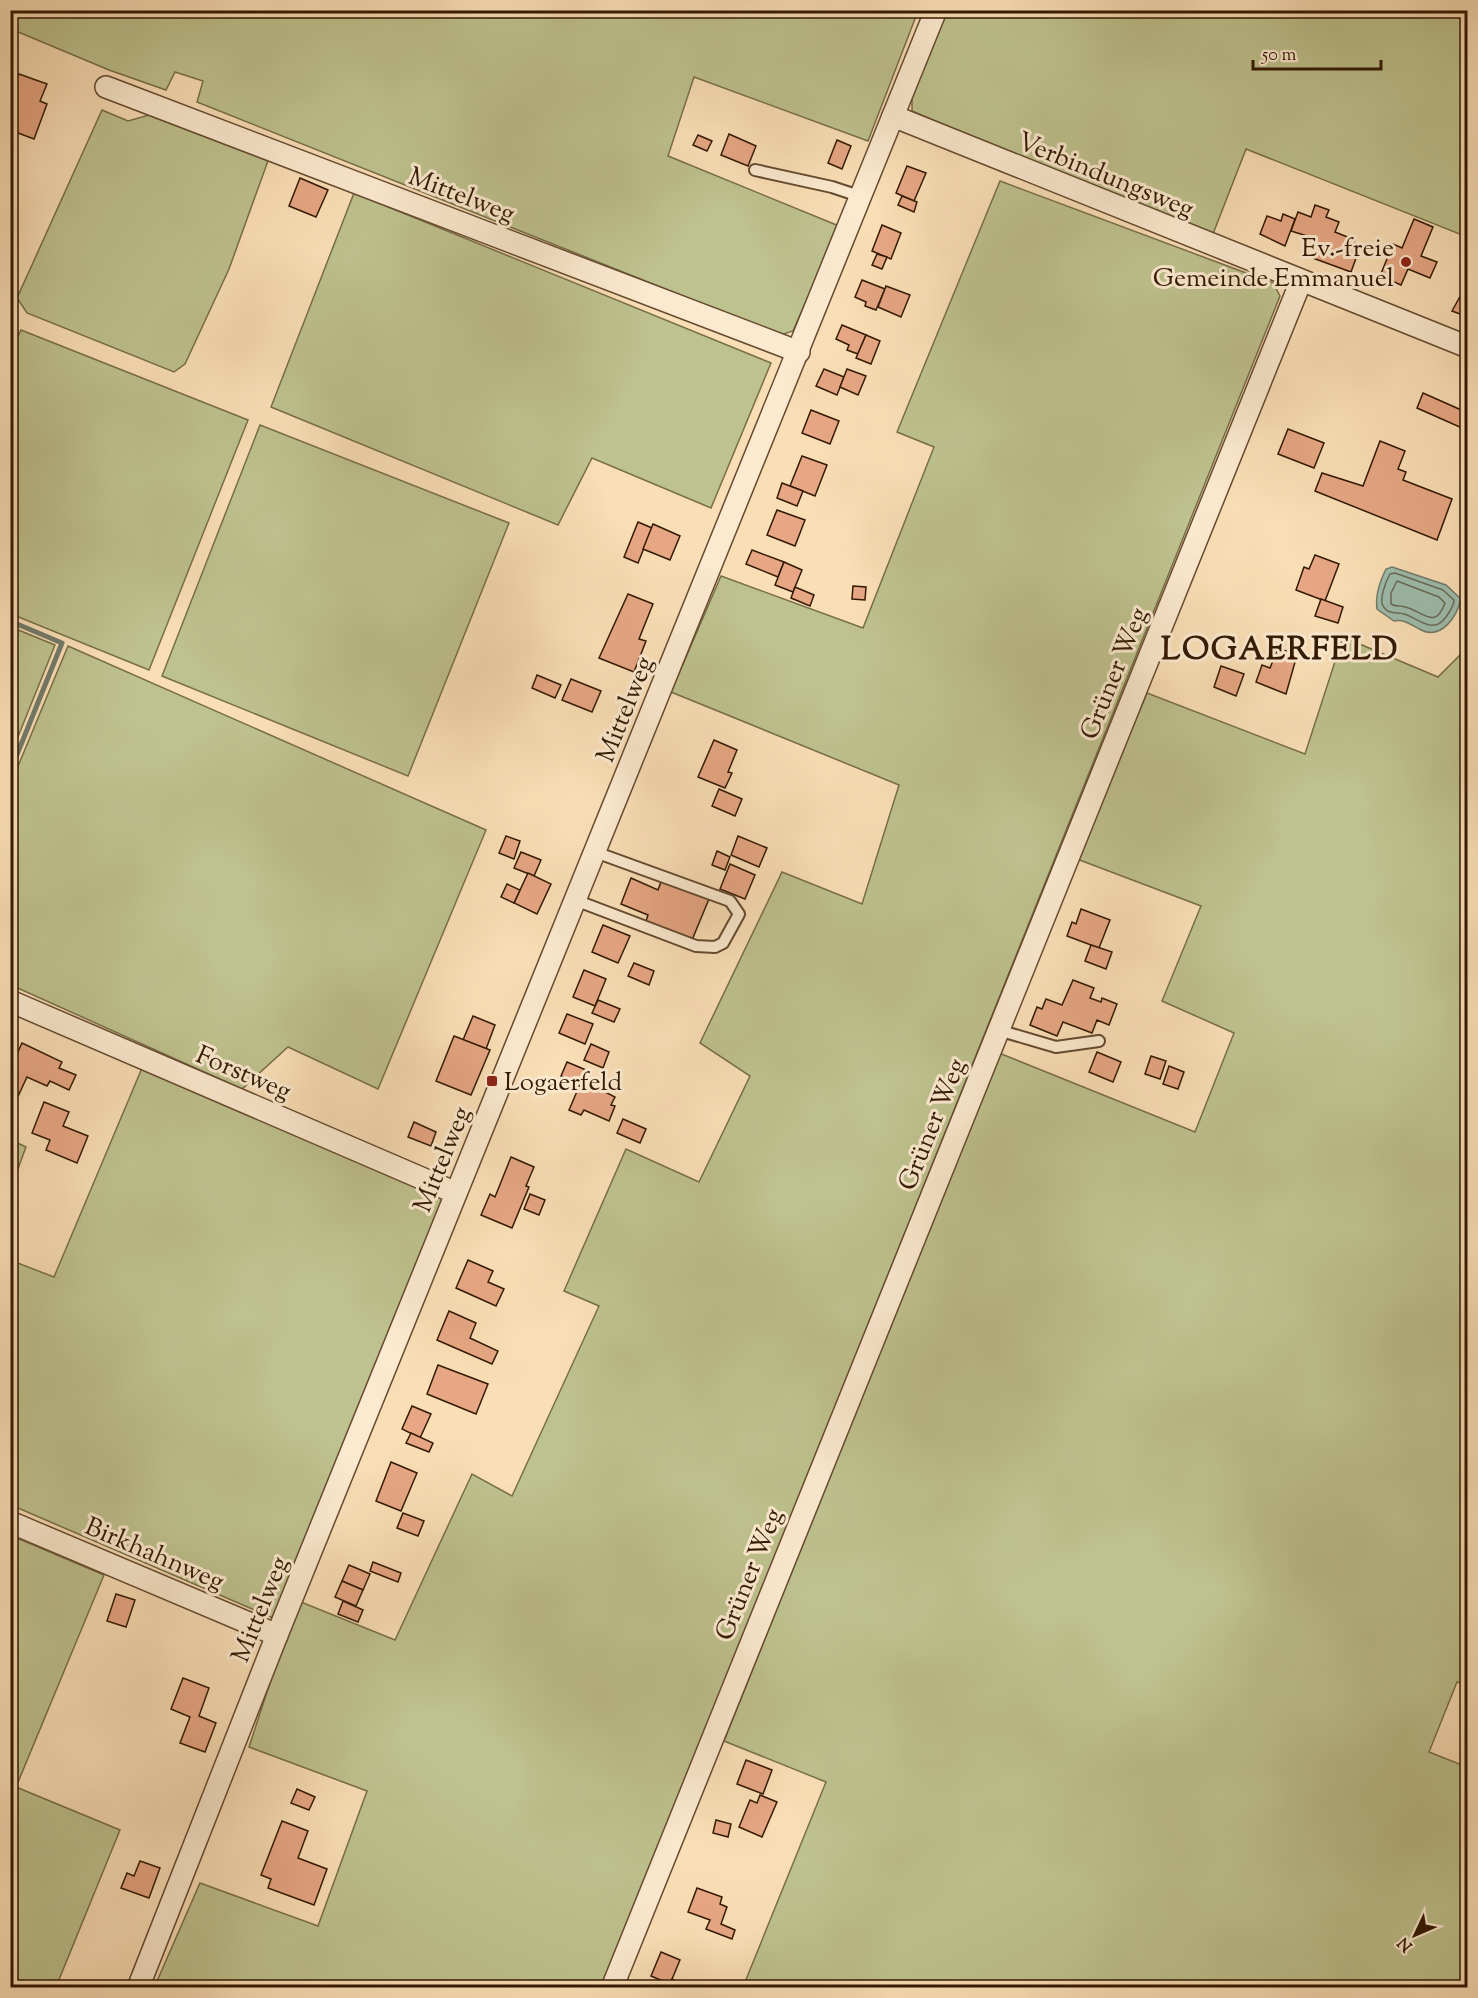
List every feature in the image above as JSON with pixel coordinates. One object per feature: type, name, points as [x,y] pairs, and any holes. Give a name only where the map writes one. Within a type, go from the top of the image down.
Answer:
[{"type":"street","name":"Mittelweg","points":[[138,1988],[456,1193],[936,10]]},
{"type":"street","name":"Mittelweg","points":[[106,87],[798,352]]},
{"type":"street","name":"Verbindungsweg","points":[[893,116],[1467,347]]},
{"type":"street","name":"Grüner Weg","points":[[612,1988],[1301,281]]},
{"type":"street","name":"Forstweg","points":[[10,1001],[456,1193]]},
{"type":"street","name":"Birkhahnweg","points":[[10,1522],[278,1635]]},
{"type":"lane","points":[[755,170],[832,187],[862,197]]},
{"type":"lane","points":[[575,900],[679,940],[705,947],[723,943],[736,924],[739,914],[730,901],[595,852]]},
{"type":"lane","points":[[998,1030],[1056,1047],[1099,1041]]},
{"type":"green space","points":[[10,11],[918,11],[868,141],[694,77],[668,156],[839,226],[793,331],[781,335],[197,102],[203,81],[175,72],[166,90],[109,70],[11,29]]},
{"type":"green space","points":[[946,11],[1467,11],[1467,237],[1246,149],[1211,239],[912,111],[912,95]]},
{"type":"green space","points":[[102,110],[128,121],[160,112],[269,158],[229,269],[185,364],[174,372],[27,313],[17,298]]},
{"type":"green space","points":[[1000,181],[1273,283],[1280,296],[603,1987],[154,1988],[200,1883],[318,1926],[367,1791],[249,1747],[280,1652],[301,1602],[395,1640],[472,1474],[512,1496],[599,1306],[564,1291],[626,1149],[699,1182],[750,1076],[700,1043],[782,872],[862,904],[899,785],[671,692],[721,576],[863,628],[934,447],[897,432]]},
{"type":"green space","points":[[354,193],[771,363],[711,508],[592,458],[558,525],[271,407]]},
{"type":"green space","points":[[21,330],[248,420],[149,670],[11,614],[10,354]]},
{"type":"green space","points":[[260,425],[509,523],[408,776],[162,676]]},
{"type":"green space","points":[[11,627],[55,645],[11,754]]},
{"type":"green space","points":[[1343,637],[1438,677],[1467,648],[1468,1685],[1457,1682],[1429,1752],[1467,1767],[1467,1987],[743,1987],[826,1782],[724,1741],[999,1053],[1195,1132],[1234,1033],[1162,1001],[1201,906],[1077,859],[1147,693],[1305,754]]},
{"type":"green space","points":[[68,646],[486,830],[378,1089],[288,1047],[242,1089],[11,985],[11,783]]},
{"type":"green space","points":[[142,1068],[445,1200],[273,1618],[11,1505],[10,1260],[54,1277]]},
{"type":"green space","points":[[11,1140],[26,1147],[11,1188]]},
{"type":"green space","points":[[10,1535],[104,1575],[16,1787],[120,1830],[56,1987],[11,1987]]},
{"type":"water","points":[[1392,567],[1446,585],[1461,599],[1447,625],[1436,632],[1429,632],[1405,622],[1394,621],[1377,609],[1380,583],[1386,569]]},
{"type":"building","points":[[19,74],[47,84],[40,101],[47,104],[34,139],[10,130],[10,93]]},
{"type":"building","points":[[729,134],[756,146],[748,166],[721,155]]},
{"type":"building","points":[[698,135],[712,141],[707,151],[693,145]]},
{"type":"building","points":[[837,140],[851,146],[842,169],[828,163]]},
{"type":"building","points":[[907,166],[926,173],[914,201],[896,193]]},
{"type":"building","points":[[300,178],[328,190],[316,217],[289,206]]},
{"type":"building","points":[[902,196],[917,202],[914,212],[898,205]]},
{"type":"building","points":[[1315,205],[1329,210],[1326,217],[1339,222],[1335,232],[1355,240],[1352,247],[1359,250],[1351,272],[1310,257],[1317,239],[1291,231],[1298,212],[1311,217]]},
{"type":"building","points":[[1283,214],[1295,219],[1285,246],[1260,234],[1267,216],[1281,221]]},
{"type":"building","points":[[1414,219],[1433,227],[1421,256],[1437,262],[1430,278],[1408,269],[1401,285],[1380,276],[1393,244],[1402,248]]},
{"type":"building","points":[[882,225],[901,233],[891,259],[872,251]]},
{"type":"building","points":[[877,254],[887,257],[882,269],[872,265]]},
{"type":"building","points":[[862,280],[885,289],[876,310],[865,306],[866,302],[855,297]]},
{"type":"building","points":[[1468,282],[1468,317],[1452,311]]},
{"type":"building","points":[[886,286],[910,295],[901,317],[878,307]]},
{"type":"building","points":[[842,325],[866,335],[858,354],[847,350],[849,345],[836,339]]},
{"type":"building","points":[[866,335],[880,341],[871,364],[856,358]]},
{"type":"building","points":[[824,369],[844,377],[837,395],[816,386]]},
{"type":"building","points":[[847,369],[866,376],[858,395],[840,387]]},
{"type":"building","points":[[1423,393],[1468,413],[1462,428],[1417,408]]},
{"type":"building","points":[[811,410],[839,421],[830,444],[802,433]]},
{"type":"building","points":[[1288,429],[1324,443],[1314,468],[1278,454]]},
{"type":"building","points":[[1380,441],[1405,451],[1398,469],[1406,472],[1403,480],[1452,499],[1437,540],[1315,491],[1322,473],[1363,486]]},
{"type":"building","points":[[802,456],[827,465],[815,496],[790,486]]},
{"type":"building","points":[[782,483],[803,491],[797,506],[777,498]]},
{"type":"building","points":[[777,510],[805,520],[795,546],[767,535]]},
{"type":"building","points":[[638,522],[652,528],[638,563],[624,557]]},
{"type":"building","points":[[653,524],[680,536],[670,560],[643,549]]},
{"type":"building","points":[[752,550],[784,562],[778,577],[746,564]]},
{"type":"building","points":[[1315,555],[1339,564],[1325,601],[1296,590],[1304,567],[1309,569]]},
{"type":"building","points":[[784,562],[802,570],[793,592],[775,585]]},
{"type":"building","points":[[853,586],[866,587],[865,600],[852,599]]},
{"type":"building","points":[[795,587],[814,595],[810,606],[791,598]]},
{"type":"building","points":[[628,594],[653,604],[639,639],[646,641],[634,672],[599,658]]},
{"type":"building","points":[[1321,599],[1343,607],[1338,623],[1315,616]]},
{"type":"building","points":[[1278,648],[1297,655],[1286,694],[1256,682],[1262,665],[1270,668]]},
{"type":"building","points":[[1221,666],[1244,674],[1236,696],[1214,687]]},
{"type":"building","points":[[537,675],[561,685],[555,698],[532,688]]},
{"type":"building","points":[[571,679],[601,691],[592,712],[562,700]]},
{"type":"building","points":[[714,740],[737,750],[728,772],[732,773],[725,788],[698,777]]},
{"type":"building","points":[[719,789],[742,799],[735,816],[712,806]]},
{"type":"building","points":[[506,836],[520,841],[514,859],[499,853]]},
{"type":"building","points":[[738,836],[767,848],[759,867],[731,855]]},
{"type":"building","points":[[717,851],[730,857],[725,870],[712,865]]},
{"type":"building","points":[[521,852],[541,860],[534,876],[514,868]]},
{"type":"building","points":[[730,864],[755,875],[745,899],[720,889]]},
{"type":"building","points":[[528,873],[551,884],[537,914],[514,903]]},
{"type":"building","points":[[631,878],[658,890],[662,879],[709,899],[692,940],[646,921],[648,915],[621,904]]},
{"type":"building","points":[[507,884],[520,890],[514,903],[501,897]]},
{"type":"building","points":[[1081,909],[1110,920],[1099,948],[1067,936],[1072,922],[1076,924]]},
{"type":"building","points":[[603,925],[630,936],[618,963],[592,952]]},
{"type":"building","points":[[1091,945],[1112,952],[1106,969],[1085,961]]},
{"type":"building","points":[[634,963],[654,971],[649,985],[628,976]]},
{"type":"building","points":[[584,970],[606,979],[595,1006],[573,997]]},
{"type":"building","points":[[1073,980],[1094,988],[1090,998],[1101,1002],[1102,998],[1117,1004],[1109,1025],[1097,1020],[1092,1033],[1063,1022],[1057,1036],[1030,1025],[1037,1007],[1042,1009],[1046,999],[1062,1005]]},
{"type":"building","points":[[598,1000],[620,1009],[614,1022],[592,1013]]},
{"type":"building","points":[[567,1014],[593,1024],[585,1044],[559,1033]]},
{"type":"building","points":[[473,1016],[495,1025],[486,1049],[463,1040]]},
{"type":"building","points":[[454,1036],[490,1050],[471,1095],[436,1081]]},
{"type":"building","points":[[22,1043],[62,1062],[59,1068],[76,1075],[69,1090],[50,1081],[47,1086],[27,1077],[14,1105],[10,1103],[10,1069]]},
{"type":"building","points":[[591,1044],[609,1052],[603,1068],[584,1060]]},
{"type":"building","points":[[1097,1052],[1121,1062],[1113,1082],[1089,1072]]},
{"type":"building","points":[[1151,1056],[1166,1061],[1160,1079],[1145,1074]]},
{"type":"building","points":[[567,1062],[586,1070],[580,1084],[561,1076]]},
{"type":"building","points":[[1169,1066],[1184,1072],[1178,1089],[1163,1084]]},
{"type":"building","points":[[584,1075],[608,1085],[605,1092],[615,1097],[611,1105],[615,1106],[609,1121],[584,1110],[581,1115],[569,1110]]},
{"type":"building","points":[[44,1102],[69,1112],[63,1126],[88,1136],[77,1163],[46,1150],[50,1140],[32,1133]]},
{"type":"building","points":[[623,1119],[646,1129],[640,1143],[617,1133]]},
{"type":"building","points":[[414,1122],[436,1132],[431,1146],[408,1137]]},
{"type":"building","points":[[511,1157],[534,1167],[526,1186],[529,1187],[512,1228],[481,1215],[490,1194],[495,1197]]},
{"type":"building","points":[[530,1194],[545,1200],[539,1215],[524,1209]]},
{"type":"building","points":[[468,1260],[493,1271],[488,1282],[504,1289],[496,1306],[456,1288]]},
{"type":"building","points":[[449,1311],[476,1323],[470,1338],[498,1351],[492,1364],[437,1340]]},
{"type":"building","points":[[438,1365],[488,1384],[476,1414],[427,1394]]},
{"type":"building","points":[[412,1406],[431,1414],[420,1438],[402,1429]]},
{"type":"building","points":[[411,1433],[433,1443],[429,1452],[406,1443]]},
{"type":"building","points":[[391,1462],[417,1473],[401,1511],[376,1501]]},
{"type":"building","points":[[403,1513],[424,1521],[418,1536],[397,1528]]},
{"type":"building","points":[[373,1562],[401,1573],[398,1582],[370,1571]]},
{"type":"building","points":[[349,1565],[370,1574],[363,1590],[342,1581]]},
{"type":"building","points":[[342,1581],[363,1590],[356,1606],[335,1597]]},
{"type":"building","points":[[116,1594],[135,1600],[126,1627],[107,1621]]},
{"type":"building","points":[[343,1601],[363,1610],[358,1622],[338,1614]]},
{"type":"building","points":[[183,1678],[209,1688],[199,1716],[216,1723],[205,1752],[180,1743],[190,1717],[171,1709]]},
{"type":"building","points":[[746,1760],[772,1770],[763,1794],[737,1784]]},
{"type":"building","points":[[297,1789],[315,1797],[309,1810],[291,1803]]},
{"type":"building","points":[[760,1795],[777,1802],[762,1837],[739,1827],[750,1800],[757,1803]]},
{"type":"building","points":[[716,1820],[731,1824],[728,1837],[713,1833]]},
{"type":"building","points":[[282,1821],[308,1831],[298,1858],[327,1869],[314,1905],[268,1888],[271,1879],[261,1875]]},
{"type":"building","points":[[140,1861],[160,1868],[149,1898],[121,1888],[127,1873],[134,1876]]},
{"type":"building","points":[[697,1888],[722,1897],[720,1904],[727,1907],[721,1924],[735,1930],[732,1939],[706,1929],[710,1920],[688,1912]]},
{"type":"building","points":[[661,1952],[680,1960],[670,1984],[651,1976]]},
{"type":"building","points":[[672,1979],[688,1986],[687,1988],[665,1988]]},
{"type":"waterway","points":[[10,621],[62,643],[10,772]]},
{"type":"place","name":"Ev.-freie Gemeinde Emmanuel","points":[[1406,262]]},
{"type":"place","name":"Logaerfeld","points":[[492,1081]]},
{"type":"district","name":"LOGAERFELD","points":[[1280,648]]}]
